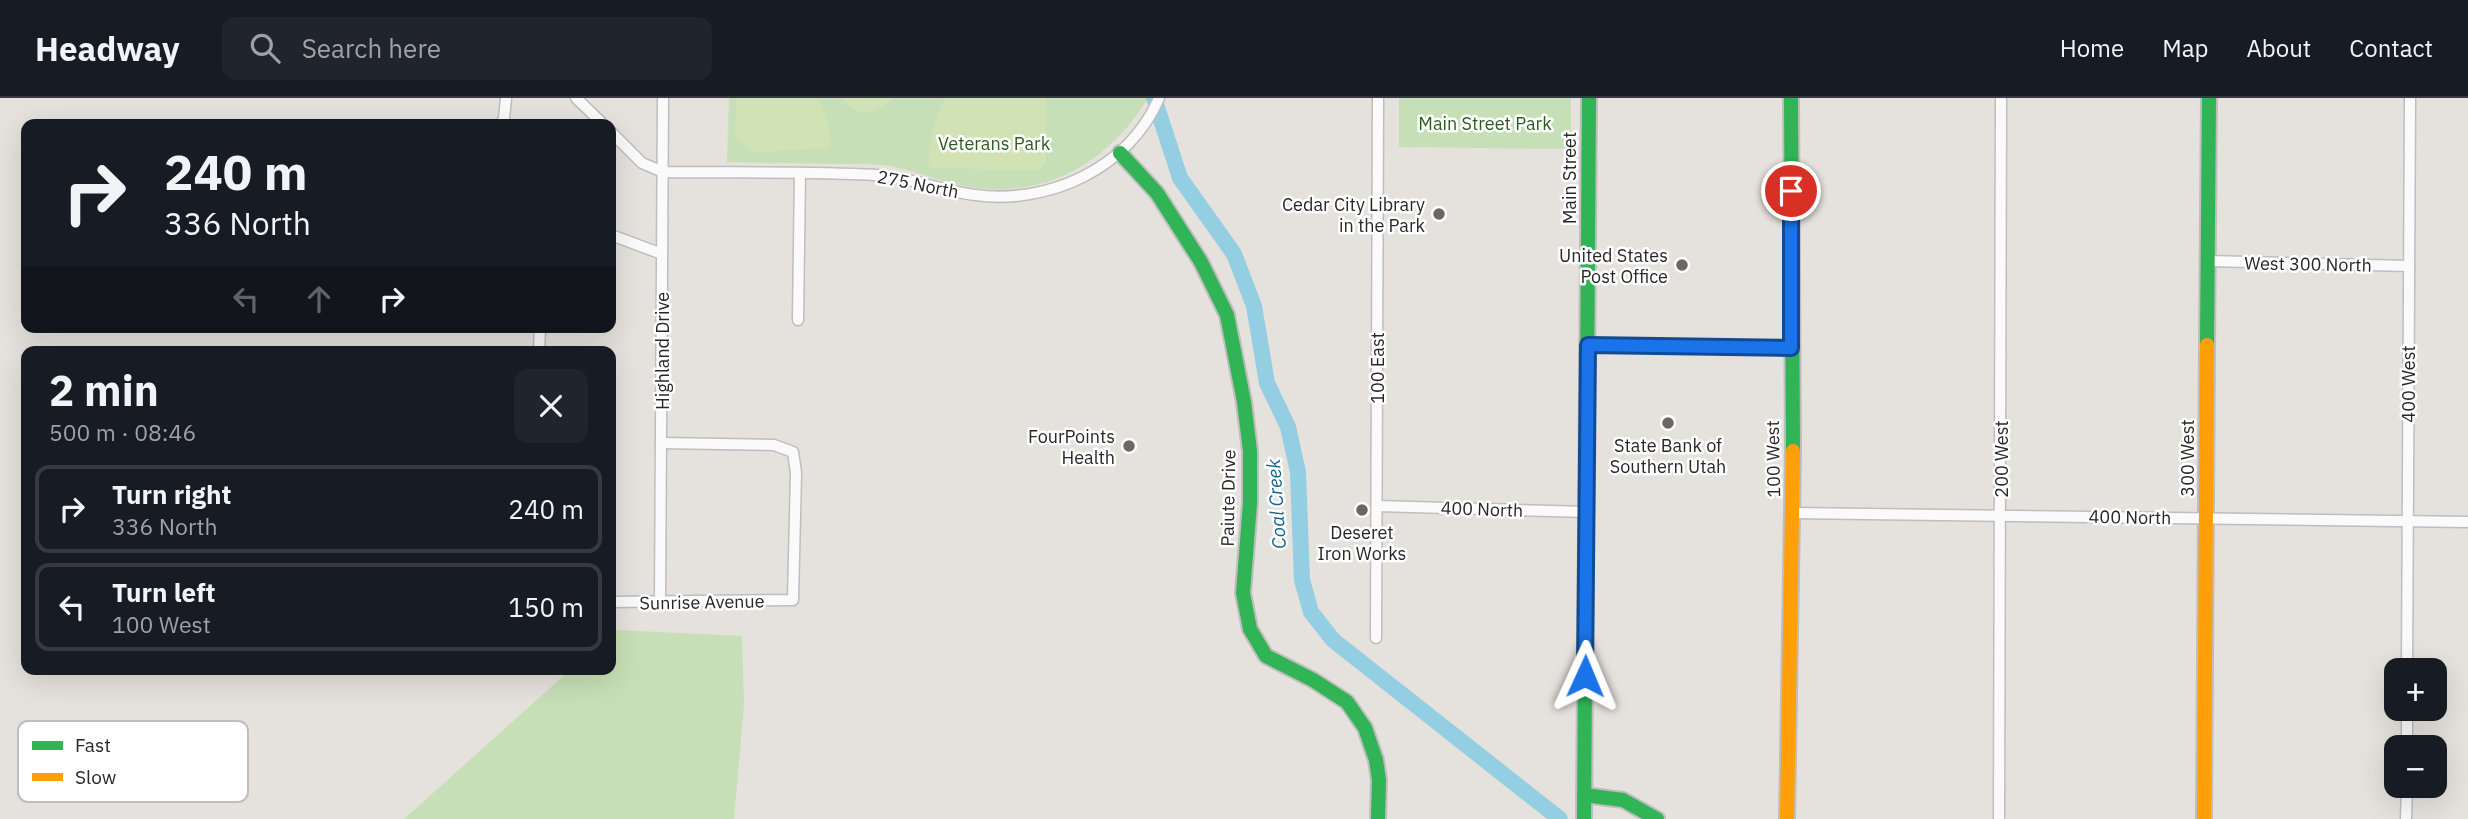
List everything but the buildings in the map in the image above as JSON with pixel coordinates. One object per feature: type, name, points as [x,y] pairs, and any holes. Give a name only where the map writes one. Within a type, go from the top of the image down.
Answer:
[{"type":"street","points":[[504,119],[506,98]]},
{"type":"street","points":[[576,98],[598,119]]},
{"type":"street","name":"Highland Drive","points":[[660,603],[663,98]]},
{"type":"street","name":"275 North","points":[[663,172],[898,177],[974,195],[1013,198],[1051,189],[1084,177],[1121,153],[1153,113],[1159,98]]},
{"type":"street","name":"100 East","points":[[1376,638],[1378,98]]},
{"type":"street","name":"Main Street","points":[[1584,819],[1589,98]]},
{"type":"street","name":"100 West","points":[[1787,819],[1793,513],[1791,98]]},
{"type":"street","name":"200 West","points":[[1999,819],[2001,98]]},
{"type":"street","name":"300 West","points":[[2204,819],[2209,98]]},
{"type":"street","name":"400 West","points":[[2407,658],[2410,98]]},
{"type":"street","points":[[616,137],[642,163],[663,172]]},
{"type":"street","name":"Paiute Drive","points":[[1121,153],[1157,193],[1201,262],[1227,315],[1244,402],[1250,451],[1250,503],[1243,593],[1251,629],[1266,656],[1313,680],[1347,702],[1365,728],[1376,760],[1379,780],[1378,819]]},
{"type":"street","points":[[798,320],[800,173]]},
{"type":"street","points":[[616,237],[662,254]]},
{"type":"street","name":"West 300 North","points":[[2208,261],[2409,266]]},
{"type":"street","points":[[1588,345],[1791,348]]},
{"type":"street","name":"Sunrise Avenue","points":[[616,602],[793,600],[796,473],[793,452],[774,445],[661,443]]},
{"type":"street","name":"400 North","points":[[1377,506],[1587,512]]},
{"type":"street","name":"400 North","points":[[1793,513],[2468,522]]},
{"type":"street","points":[[1584,795],[1623,800],[1657,819]]},
{"type":"street","points":[[2406,819],[2407,798]]},
{"type":"green space","name":"Veterans Park","points":[[729,98],[1148,98],[1132,121],[1093,159],[1046,182],[1020,188],[993,189],[954,184],[876,164],[727,162]]},
{"type":"green space","points":[[737,98],[817,98],[828,121],[830,147],[753,153],[735,136]]},
{"type":"green space","points":[[842,98],[893,98],[880,109],[867,113],[854,109]]},
{"type":"green space","points":[[946,98],[1046,98],[1046,163],[1039,170],[928,168],[935,123]]},
{"type":"green space","name":"Main Street Park","points":[[1399,98],[1571,98],[1571,149],[1399,147]]},
{"type":"green space","points":[[616,630],[742,636],[744,705],[734,819],[404,819],[564,675],[616,675]]},
{"type":"waterway","name":"Coal Creek","points":[[1154,98],[1180,178],[1234,254],[1254,306],[1267,383],[1288,427],[1298,472],[1302,580],[1311,612],[1333,640],[1560,819]]},
{"type":"traffic: fast","points":[[1584,819],[1589,98]]},
{"type":"traffic: fast","points":[[1791,98],[1793,451]]},
{"type":"traffic: fast","points":[[2207,345],[2209,98]]},
{"type":"traffic: fast","points":[[1120,153],[1157,193],[1201,262],[1227,315],[1244,402],[1250,451],[1250,503],[1243,593],[1250,629],[1266,656],[1313,680],[1347,702],[1365,728],[1376,760],[1379,780],[1378,819]]},
{"type":"traffic: fast","points":[[1584,795],[1623,800],[1657,819]]},
{"type":"traffic: slow","points":[[2204,819],[2207,345]]},
{"type":"traffic: slow","points":[[1787,819],[1793,451]]},
{"type":"place","name":"Cedar City Library in the Park","points":[[1439,214]]},
{"type":"place","name":"United States Post Office","points":[[1682,265]]},
{"type":"place","name":"State Bank of Southern Utah","points":[[1668,423]]},
{"type":"place","name":"FourPoints Health","points":[[1129,446]]},
{"type":"place","name":"Deseret Iron Works","points":[[1362,510]]},
{"type":"route","points":[[1585,676],[1588,345],[1791,348],[1791,191]]}]
